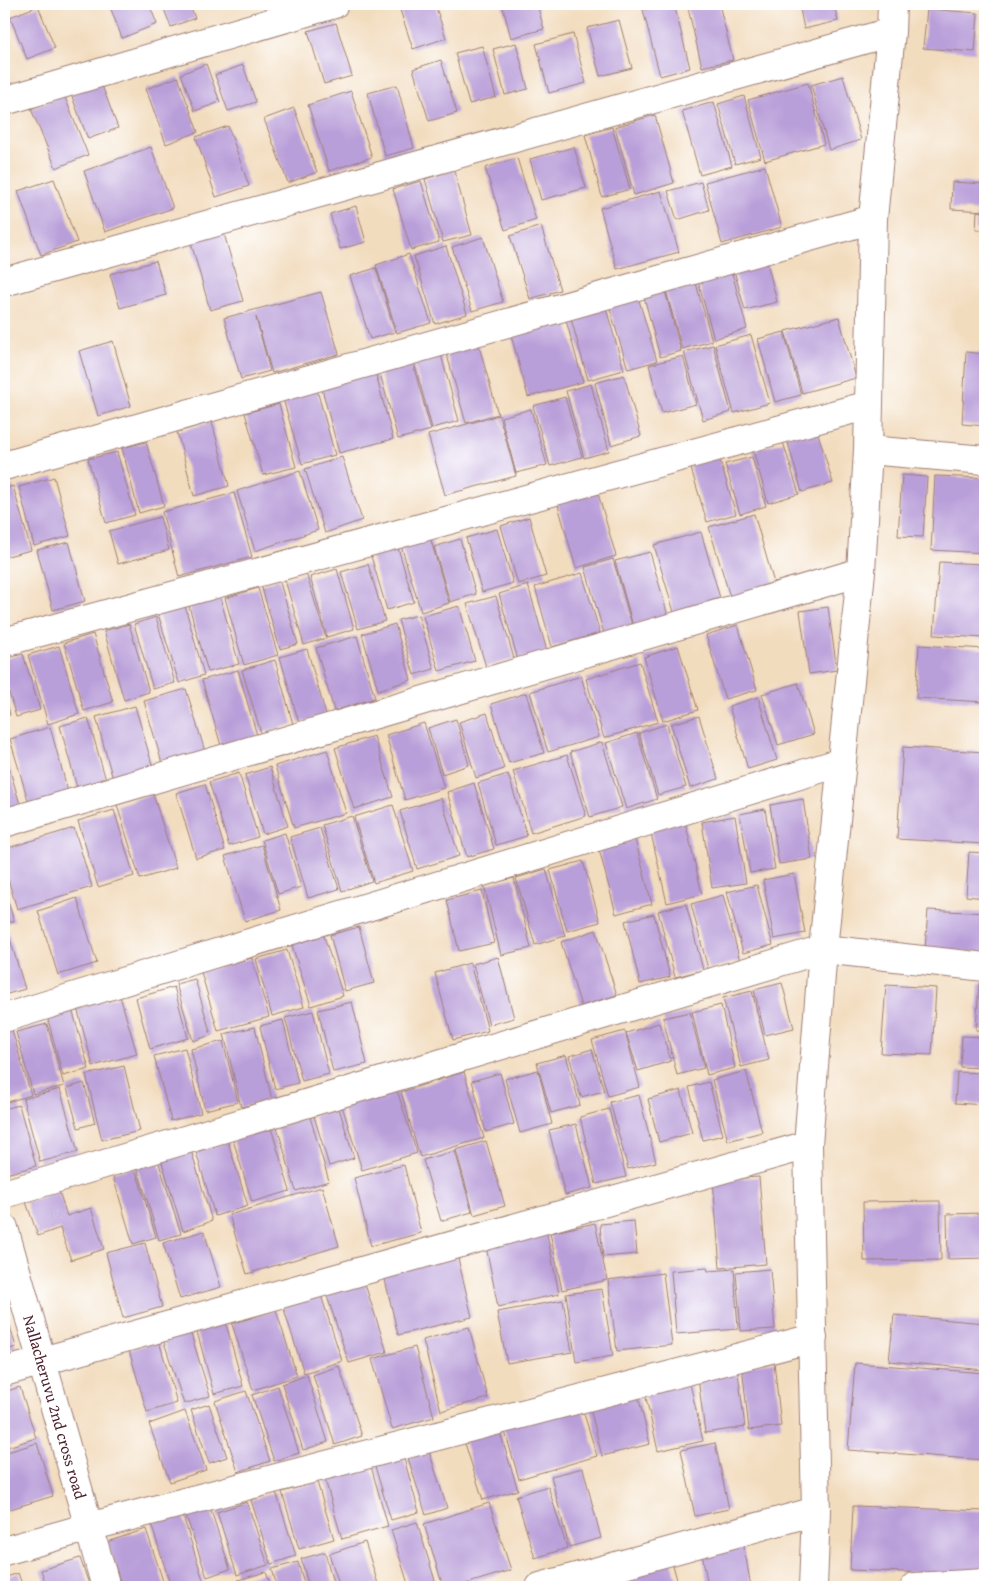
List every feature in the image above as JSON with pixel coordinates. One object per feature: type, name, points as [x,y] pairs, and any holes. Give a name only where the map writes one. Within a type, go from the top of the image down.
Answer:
[{"type":"street","points":[[4,100],[334,4]]},
{"type":"street","points":[[813,1587],[816,1511],[808,1145],[823,948],[861,572],[868,450],[874,219],[892,4]]},
{"type":"street","points":[[4,282],[891,32]]},
{"type":"street","points":[[4,466],[874,219]]},
{"type":"street","points":[[4,642],[869,405]]},
{"type":"street","points":[[868,450],[985,460]]},
{"type":"street","points":[[4,822],[861,572]]},
{"type":"street","points":[[4,1018],[842,762]]},
{"type":"street","points":[[4,1194],[823,948],[985,967]]},
{"type":"street","points":[[4,1372],[808,1145]]},
{"type":"street","name":"Nallacheruvu 2nd cross road","points":[[4,1228],[106,1587]]},
{"type":"street","points":[[4,1551],[89,1527],[813,1338]]},
{"type":"street","points":[[540,1587],[816,1511]]},
{"type":"street","points":[[914,1587],[985,1583]]},
{"type":"building","points":[[109,4],[149,4],[157,24],[122,38]]},
{"type":"building","points":[[162,4],[189,4],[195,18],[171,27]]},
{"type":"building","points":[[398,4],[435,4],[446,38],[413,49]]},
{"type":"building","points":[[502,4],[537,4],[544,29],[511,38]]},
{"type":"building","points":[[674,4],[690,68],[660,76],[643,10]]},
{"type":"building","points":[[687,4],[719,4],[733,60],[702,67]]},
{"type":"building","points":[[799,4],[834,4],[838,21],[804,29]]},
{"type":"building","points":[[38,6],[55,48],[27,59],[10,17]]},
{"type":"building","points":[[927,9],[978,13],[975,52],[923,48]]},
{"type":"building","points":[[619,20],[632,68],[600,76],[587,28]]},
{"type":"building","points":[[336,23],[352,76],[324,84],[308,31]]},
{"type":"building","points":[[573,34],[586,83],[549,93],[536,44]]},
{"type":"building","points":[[516,43],[528,89],[505,95],[493,49]]},
{"type":"building","points":[[482,46],[496,97],[469,104],[455,53]]},
{"type":"building","points":[[441,60],[457,113],[429,121],[413,69]]},
{"type":"building","points":[[206,64],[220,102],[195,111],[181,74]]},
{"type":"building","points":[[243,65],[256,102],[228,111],[215,75]]},
{"type":"building","points":[[843,76],[861,140],[829,150],[811,85]]},
{"type":"building","points":[[178,77],[198,132],[166,144],[146,89]]},
{"type":"building","points":[[101,83],[118,128],[88,139],[71,94]]},
{"type":"building","points":[[808,83],[824,144],[765,161],[748,100]]},
{"type":"building","points":[[397,85],[414,148],[385,156],[368,93]]},
{"type":"building","points":[[351,91],[372,157],[329,171],[308,105]]},
{"type":"building","points":[[64,95],[88,155],[56,168],[31,109]]},
{"type":"building","points":[[744,96],[761,157],[735,164],[718,104]]},
{"type":"building","points":[[714,102],[732,166],[700,175],[682,111]]},
{"type":"building","points":[[294,108],[317,172],[288,183],[264,119]]},
{"type":"building","points":[[655,115],[674,183],[634,195],[615,127]]},
{"type":"building","points":[[228,126],[249,186],[216,197],[196,137]]},
{"type":"building","points":[[612,127],[630,189],[602,197],[585,135]]},
{"type":"building","points":[[151,147],[173,208],[105,232],[84,171]]},
{"type":"building","points":[[574,147],[586,188],[541,200],[530,159]]},
{"type":"building","points":[[517,158],[536,220],[505,230],[485,168]]},
{"type":"building","points":[[765,166],[782,227],[722,244],[705,182]]},
{"type":"building","points":[[454,170],[472,235],[443,242],[425,179]]},
{"type":"building","points":[[54,179],[77,242],[41,255],[18,191]]},
{"type":"building","points":[[421,181],[439,242],[411,250],[393,189]]},
{"type":"building","points":[[701,182],[709,210],[677,220],[668,191]]},
{"type":"building","points":[[952,182],[985,184],[985,211],[951,209]]},
{"type":"building","points":[[661,191],[679,252],[617,269],[600,208]]},
{"type":"building","points":[[356,206],[366,242],[340,249],[330,214]]},
{"type":"building","points":[[977,211],[985,212],[985,230],[976,230]]},
{"type":"building","points":[[541,226],[560,290],[530,299],[510,236]]},
{"type":"building","points":[[223,230],[243,301],[210,310],[190,239]]},
{"type":"building","points":[[483,237],[503,302],[472,311],[452,247]]},
{"type":"building","points":[[446,246],[467,314],[435,324],[414,256]]},
{"type":"building","points":[[409,254],[431,323],[397,333],[376,265]]},
{"type":"building","points":[[766,258],[777,302],[745,310],[733,267]]},
{"type":"building","points":[[156,261],[166,295],[120,308],[110,274]]},
{"type":"building","points":[[376,268],[395,332],[370,339],[350,276]]},
{"type":"building","points":[[731,269],[747,329],[714,339],[697,278]]},
{"type":"building","points":[[694,276],[712,341],[682,349],[664,284]]},
{"type":"building","points":[[664,287],[681,351],[660,357],[643,293]]},
{"type":"building","points":[[321,292],[339,354],[272,373],[256,317],[270,371],[241,379],[224,318]]},
{"type":"building","points":[[638,297],[657,361],[628,369],[609,306]]},
{"type":"building","points":[[605,305],[624,370],[588,380],[570,315]]},
{"type":"building","points":[[839,317],[856,378],[802,393],[785,331]]},
{"type":"building","points":[[566,320],[583,382],[528,397],[511,335]]},
{"type":"building","points":[[784,332],[801,395],[775,402],[758,339]]},
{"type":"building","points":[[751,335],[770,403],[734,413],[715,345]]},
{"type":"building","points":[[477,339],[498,414],[466,423],[445,348]]},
{"type":"building","points":[[113,341],[131,406],[98,416],[79,351]]},
{"type":"building","points":[[713,345],[731,412],[703,420],[684,352]]},
{"type":"building","points":[[440,351],[459,421],[432,428],[413,358]]},
{"type":"building","points":[[966,352],[985,354],[985,426],[962,424]]},
{"type":"building","points":[[683,356],[696,404],[662,413],[649,365]]},
{"type":"building","points":[[411,357],[431,430],[398,439],[378,366]]},
{"type":"building","points":[[375,371],[393,439],[339,453],[321,385]]},
{"type":"building","points":[[624,375],[641,436],[611,445],[595,383]]},
{"type":"building","points":[[591,384],[609,451],[584,458],[566,391]]},
{"type":"building","points":[[317,390],[335,455],[302,464],[283,399]]},
{"type":"building","points":[[565,397],[582,457],[550,466],[533,406]]},
{"type":"building","points":[[279,404],[296,467],[263,475],[245,413]]},
{"type":"building","points":[[531,409],[547,465],[516,473],[501,417]]},
{"type":"building","points":[[499,415],[516,476],[445,495],[428,435]]},
{"type":"building","points":[[212,422],[229,486],[194,496],[177,432]]},
{"type":"building","points":[[816,427],[833,483],[802,492],[786,436]]},
{"type":"building","points":[[146,442],[164,506],[139,513],[122,448]]},
{"type":"building","points":[[783,442],[799,494],[768,503],[753,450]]},
{"type":"building","points":[[117,452],[135,515],[106,523],[88,459]]},
{"type":"building","points":[[342,457],[362,520],[325,533],[305,469]]},
{"type":"building","points":[[719,457],[736,514],[707,522],[690,465]]},
{"type":"building","points":[[752,457],[766,506],[740,514],[725,464]]},
{"type":"building","points":[[300,471],[318,530],[255,551],[237,491]]},
{"type":"building","points":[[902,475],[927,477],[923,537],[898,536]]},
{"type":"building","points":[[935,476],[985,478],[985,553],[931,550]]},
{"type":"building","points":[[54,477],[70,536],[34,546],[19,487]]},
{"type":"building","points":[[13,486],[31,550],[4,557],[4,489]]},
{"type":"building","points":[[597,490],[616,556],[576,568],[557,502]]},
{"type":"building","points":[[234,493],[252,557],[179,577],[162,512]]},
{"type":"building","points":[[754,514],[774,583],[730,597],[709,527]]},
{"type":"building","points":[[160,517],[169,550],[118,564],[109,531]]},
{"type":"building","points":[[529,517],[546,576],[518,584],[501,526]]},
{"type":"building","points":[[497,529],[513,583],[482,592],[466,538]]},
{"type":"building","points":[[701,532],[720,598],[674,612],[654,545]]},
{"type":"building","points":[[430,537],[449,603],[421,612],[401,545]]},
{"type":"building","points":[[460,539],[476,594],[450,602],[434,547]]},
{"type":"building","points":[[69,542],[85,601],[53,610],[37,550]]},
{"type":"building","points":[[398,548],[414,602],[387,610],[371,556]]},
{"type":"building","points":[[650,552],[668,616],[633,626],[615,561]]},
{"type":"building","points":[[613,559],[632,625],[604,634],[585,567]]},
{"type":"building","points":[[939,562],[985,564],[985,638],[934,635]]},
{"type":"building","points":[[368,564],[385,621],[358,629],[341,572]]},
{"type":"building","points":[[337,569],[354,629],[327,637],[310,577]]},
{"type":"building","points":[[306,573],[326,638],[304,645],[285,580]]},
{"type":"building","points":[[582,573],[600,633],[552,647],[535,587]]},
{"type":"building","points":[[279,579],[298,644],[280,649],[261,585]]},
{"type":"building","points":[[528,585],[547,651],[518,660],[499,594]]},
{"type":"building","points":[[258,588],[278,655],[244,665],[225,598]]},
{"type":"building","points":[[496,596],[514,659],[486,667],[467,604]]},
{"type":"building","points":[[220,597],[239,664],[208,672],[189,606]]},
{"type":"building","points":[[185,606],[204,675],[179,683],[158,614]]},
{"type":"building","points":[[459,606],[475,661],[439,671],[423,616]]},
{"type":"building","points":[[828,607],[837,670],[809,674],[800,611]]},
{"type":"building","points":[[418,615],[434,669],[414,675],[398,620]]},
{"type":"building","points":[[156,617],[175,683],[153,689],[134,624]]},
{"type":"building","points":[[129,624],[149,692],[124,700],[104,631]]},
{"type":"building","points":[[395,624],[411,680],[378,690],[362,634]]},
{"type":"building","points":[[738,625],[757,690],[725,699],[706,635]]},
{"type":"building","points":[[93,634],[113,702],[84,711],[64,643]]},
{"type":"building","points":[[357,636],[375,698],[334,711],[316,648]]},
{"type":"building","points":[[919,645],[985,649],[985,702],[916,698]]},
{"type":"building","points":[[59,646],[79,714],[48,724],[28,655]]},
{"type":"building","points":[[678,646],[698,710],[663,721],[644,657]]},
{"type":"building","points":[[307,649],[326,715],[299,723],[280,657]]},
{"type":"building","points":[[23,654],[40,710],[16,717],[4,675],[4,659]]},
{"type":"building","points":[[275,660],[293,724],[261,733],[242,670]]},
{"type":"building","points":[[640,662],[658,722],[604,738],[586,679]]},
{"type":"building","points":[[238,670],[258,739],[222,749],[202,680]]},
{"type":"building","points":[[581,676],[599,737],[548,752],[530,692]]},
{"type":"building","points":[[798,683],[814,734],[778,745],[762,694]]},
{"type":"building","points":[[186,689],[207,758],[164,770],[144,701]]},
{"type":"building","points":[[526,693],[544,753],[509,763],[491,704]]},
{"type":"building","points":[[4,694],[10,715],[4,717]]},
{"type":"building","points":[[758,697],[777,760],[748,769],[729,706]]},
{"type":"building","points":[[135,706],[154,771],[114,783],[96,717]]},
{"type":"building","points":[[487,713],[504,769],[476,778],[459,722]]},
{"type":"building","points":[[699,716],[718,779],[690,788],[671,724]]},
{"type":"building","points":[[88,718],[108,787],[79,795],[60,726]]},
{"type":"building","points":[[456,719],[469,765],[442,774],[428,728]]},
{"type":"building","points":[[424,723],[444,788],[405,800],[386,735]]},
{"type":"building","points":[[667,724],[686,787],[658,795],[639,733]]},
{"type":"building","points":[[50,727],[69,795],[30,807],[10,739]]},
{"type":"building","points":[[637,733],[657,799],[626,809],[606,743]]},
{"type":"building","points":[[374,736],[393,797],[354,809],[335,748]]},
{"type":"building","points":[[602,742],[622,807],[590,817],[570,752]]},
{"type":"building","points":[[903,747],[985,752],[985,844],[897,839]]},
{"type":"building","points":[[4,750],[22,811],[4,816]]},
{"type":"building","points":[[327,750],[346,813],[294,828],[275,766]]},
{"type":"building","points":[[567,755],[586,816],[531,833],[513,771]]},
{"type":"building","points":[[270,767],[288,826],[263,834],[245,775]]},
{"type":"building","points":[[239,773],[258,837],[229,846],[209,782]]},
{"type":"building","points":[[508,774],[527,836],[496,845],[478,783]]},
{"type":"building","points":[[474,783],[494,849],[467,857],[447,792]]},
{"type":"building","points":[[205,784],[225,850],[196,858],[176,793]]},
{"type":"building","points":[[153,794],[176,868],[140,879],[117,805]]},
{"type":"building","points":[[441,798],[459,856],[417,869],[400,811]]},
{"type":"building","points":[[803,799],[812,859],[779,864],[770,805]]},
{"type":"building","points":[[393,805],[413,871],[374,883],[354,817]]},
{"type":"building","points":[[765,809],[775,869],[750,873],[740,814]]},
{"type":"building","points":[[114,810],[134,876],[98,887],[78,821]]},
{"type":"building","points":[[352,816],[372,881],[342,891],[322,825]]},
{"type":"building","points":[[735,816],[746,883],[712,888],[702,822]]},
{"type":"building","points":[[685,821],[702,894],[667,903],[650,829]]},
{"type":"building","points":[[74,828],[92,887],[17,909],[4,866],[4,849]]},
{"type":"building","points":[[320,828],[339,889],[308,898],[290,837]]},
{"type":"building","points":[[285,833],[301,887],[278,894],[262,840]]},
{"type":"building","points":[[635,839],[652,904],[616,914],[599,849]]},
{"type":"building","points":[[262,845],[281,910],[245,921],[225,856]]},
{"type":"building","points":[[969,852],[985,853],[985,898],[966,896]]},
{"type":"building","points":[[583,861],[600,922],[567,931],[550,870]]},
{"type":"building","points":[[546,869],[565,936],[535,945],[516,878]]},
{"type":"building","points":[[794,874],[805,933],[774,939],[763,880]]},
{"type":"building","points":[[514,878],[531,948],[501,955],[484,885]]},
{"type":"building","points":[[757,885],[773,945],[743,953],[727,892]]},
{"type":"building","points":[[4,888],[14,921],[4,924]]},
{"type":"building","points":[[482,891],[494,943],[459,951],[447,900]]},
{"type":"building","points":[[723,895],[740,961],[708,969],[691,904]]},
{"type":"building","points":[[77,898],[97,963],[58,975],[38,911]]},
{"type":"building","points":[[686,904],[703,970],[675,977],[658,911]]},
{"type":"building","points":[[928,910],[985,913],[985,953],[925,949]]},
{"type":"building","points":[[654,914],[670,977],[640,984],[625,921]]},
{"type":"building","points":[[359,927],[374,983],[345,991],[330,935]]},
{"type":"building","points":[[7,929],[25,989],[4,995],[4,930]]},
{"type":"building","points":[[596,930],[617,995],[581,1006],[561,942]]},
{"type":"building","points":[[323,933],[343,996],[311,1006],[291,942]]},
{"type":"building","points":[[287,950],[304,1007],[272,1016],[256,959]]},
{"type":"building","points":[[498,957],[514,1018],[489,1025],[473,964]]},
{"type":"building","points":[[252,958],[269,1017],[218,1031],[201,972]]},
{"type":"building","points":[[470,963],[488,1031],[453,1040],[435,973]]},
{"type":"building","points":[[195,979],[211,1035],[193,1041],[176,984]]},
{"type":"building","points":[[782,983],[794,1028],[765,1035],[754,990]]},
{"type":"building","points":[[979,983],[985,983],[985,1031],[976,1030]]},
{"type":"building","points":[[886,985],[936,988],[932,1055],[881,1053]]},
{"type":"building","points":[[174,987],[188,1038],[150,1049],[136,998]]},
{"type":"building","points":[[752,991],[769,1060],[741,1067],[723,998]]},
{"type":"building","points":[[120,996],[137,1054],[93,1066],[77,1008]]},
{"type":"building","points":[[352,1002],[367,1064],[333,1072],[318,1010]]},
{"type":"building","points":[[721,1005],[735,1068],[707,1075],[692,1012]]},
{"type":"building","points":[[72,1009],[89,1069],[63,1076],[47,1016]]},
{"type":"building","points":[[313,1011],[329,1074],[302,1081],[285,1018]]},
{"type":"building","points":[[690,1012],[704,1068],[677,1075],[663,1018]]},
{"type":"building","points":[[283,1020],[298,1083],[275,1089],[260,1026]]},
{"type":"building","points":[[659,1023],[671,1061],[638,1071],[626,1033]]},
{"type":"building","points":[[47,1024],[64,1086],[33,1094],[16,1032]]},
{"type":"building","points":[[255,1027],[272,1100],[241,1107],[224,1034]]},
{"type":"building","points":[[12,1030],[31,1095],[4,1103],[4,1033]]},
{"type":"building","points":[[625,1031],[640,1087],[608,1096],[592,1040]]},
{"type":"building","points":[[962,1036],[985,1037],[985,1068],[960,1067]]},
{"type":"building","points":[[223,1041],[238,1102],[205,1110],[191,1049]]},
{"type":"building","points":[[185,1048],[201,1113],[171,1121],[154,1056]]},
{"type":"building","points":[[592,1049],[604,1091],[581,1097],[569,1056]]},
{"type":"building","points":[[566,1055],[580,1105],[551,1113],[537,1063]]},
{"type":"building","points":[[124,1066],[140,1131],[102,1140],[86,1075]]},
{"type":"building","points":[[538,1070],[552,1124],[520,1133],[505,1079]]},
{"type":"building","points":[[746,1071],[762,1132],[728,1141],[712,1080]]},
{"type":"building","points":[[464,1072],[484,1138],[420,1157],[401,1092]]},
{"type":"building","points":[[957,1072],[985,1073],[985,1105],[955,1103]]},
{"type":"building","points":[[500,1073],[514,1124],[486,1132],[472,1081]]},
{"type":"building","points":[[709,1082],[723,1135],[703,1140],[689,1087]]},
{"type":"building","points":[[84,1083],[95,1123],[78,1128],[67,1088]]},
{"type":"building","points":[[60,1089],[78,1152],[40,1162],[23,1099]]},
{"type":"building","points":[[397,1090],[417,1153],[362,1170],[342,1106]]},
{"type":"building","points":[[681,1090],[692,1133],[659,1142],[648,1099]]},
{"type":"building","points":[[639,1095],[656,1162],[628,1169],[610,1102]]},
{"type":"building","points":[[19,1105],[36,1166],[6,1174],[4,1168],[4,1109]]},
{"type":"building","points":[[339,1108],[354,1158],[329,1166],[314,1116]]},
{"type":"building","points":[[609,1109],[626,1177],[596,1184],[580,1117]]},
{"type":"building","points":[[310,1117],[329,1181],[296,1191],[277,1127]]},
{"type":"building","points":[[576,1124],[592,1188],[565,1195],[549,1130]]},
{"type":"building","points":[[271,1128],[290,1191],[252,1202],[233,1140]]},
{"type":"building","points":[[486,1141],[505,1206],[474,1215],[456,1150]]},
{"type":"building","points":[[228,1142],[248,1206],[215,1216],[196,1152]]},
{"type":"building","points":[[191,1150],[212,1221],[183,1231],[161,1159]]},
{"type":"building","points":[[455,1151],[472,1212],[441,1221],[423,1160]]},
{"type":"building","points":[[158,1160],[181,1234],[159,1240],[137,1167]]},
{"type":"building","points":[[404,1165],[421,1233],[371,1246],[354,1178]]},
{"type":"building","points":[[135,1167],[156,1237],[133,1244],[112,1173]]},
{"type":"building","points":[[759,1177],[766,1264],[720,1268],[713,1180]]},
{"type":"building","points":[[322,1187],[339,1246],[247,1274],[229,1215]]},
{"type":"building","points":[[59,1191],[67,1216],[91,1208],[104,1249],[71,1260],[60,1228],[38,1236],[26,1202]]},
{"type":"building","points":[[940,1201],[941,1260],[864,1261],[863,1202]]},
{"type":"building","points":[[985,1213],[985,1258],[948,1259],[947,1214]]},
{"type":"building","points":[[634,1221],[637,1254],[603,1257],[600,1224]]},
{"type":"building","points":[[595,1223],[607,1280],[562,1290],[550,1233]]},
{"type":"building","points":[[546,1229],[559,1294],[498,1307],[485,1241]]},
{"type":"building","points":[[204,1231],[221,1287],[180,1299],[163,1243]]},
{"type":"building","points":[[145,1243],[162,1307],[123,1318],[106,1253]]},
{"type":"building","points":[[457,1254],[472,1317],[398,1335],[383,1271]]},
{"type":"building","points":[[707,1268],[708,1271],[734,1269],[738,1329],[676,1334],[671,1271]]},
{"type":"building","points":[[770,1269],[775,1329],[741,1331],[736,1272]]},
{"type":"building","points":[[663,1273],[672,1345],[617,1351],[608,1280]]},
{"type":"building","points":[[363,1278],[387,1352],[349,1363],[325,1290]]},
{"type":"building","points":[[602,1289],[613,1356],[576,1362],[566,1294]]},
{"type":"building","points":[[321,1295],[342,1361],[304,1373],[283,1306]]},
{"type":"building","points":[[563,1300],[572,1352],[507,1363],[497,1312]]},
{"type":"building","points":[[4,1307],[16,1347],[4,1351]]},
{"type":"building","points":[[276,1310],[297,1376],[253,1390],[232,1324]]},
{"type":"building","points":[[894,1315],[985,1323],[985,1370],[889,1361]]},
{"type":"building","points":[[225,1320],[243,1386],[214,1394],[196,1328]]},
{"type":"building","points":[[469,1327],[488,1398],[441,1411],[423,1340]]},
{"type":"building","points":[[190,1331],[210,1396],[184,1404],[163,1339]]},
{"type":"building","points":[[159,1341],[177,1403],[147,1412],[129,1350]]},
{"type":"building","points":[[415,1347],[434,1417],[392,1429],[372,1359]]},
{"type":"building","points":[[774,1362],[781,1426],[749,1430],[742,1366]]},
{"type":"building","points":[[855,1363],[985,1373],[985,1460],[848,1450]]},
{"type":"building","points":[[737,1364],[745,1427],[705,1433],[697,1369]]},
{"type":"building","points":[[339,1366],[362,1436],[335,1445],[313,1375]]},
{"type":"building","points":[[307,1375],[328,1442],[303,1450],[282,1384]]},
{"type":"building","points":[[689,1379],[703,1441],[658,1451],[644,1389]]},
{"type":"building","points":[[278,1386],[299,1453],[274,1461],[252,1395]]},
{"type":"building","points":[[20,1387],[36,1438],[4,1448],[4,1392]]},
{"type":"building","points":[[636,1388],[650,1444],[602,1456],[588,1400]]},
{"type":"building","points":[[246,1391],[270,1461],[238,1472],[215,1401]]},
{"type":"building","points":[[580,1401],[597,1456],[519,1479],[503,1425]]},
{"type":"building","points":[[209,1404],[227,1457],[209,1463],[191,1410]]},
{"type":"building","points":[[185,1411],[206,1470],[170,1482],[149,1424]]},
{"type":"building","points":[[497,1423],[518,1490],[483,1500],[462,1434]]},
{"type":"building","points":[[37,1443],[53,1496],[4,1511],[4,1453]]},
{"type":"building","points":[[715,1443],[729,1509],[695,1516],[681,1450]]},
{"type":"building","points":[[429,1451],[447,1508],[426,1515],[408,1458]]},
{"type":"building","points":[[403,1455],[419,1512],[391,1520],[374,1463]]},
{"type":"building","points":[[370,1463],[388,1526],[342,1539],[324,1476]]},
{"type":"building","points":[[583,1468],[601,1538],[569,1547],[551,1476]]},
{"type":"building","points":[[317,1482],[334,1539],[299,1549],[282,1492]]},
{"type":"building","points":[[548,1486],[567,1548],[535,1558],[516,1496]]},
{"type":"building","points":[[276,1492],[296,1556],[271,1564],[251,1500]]},
{"type":"building","points":[[247,1502],[268,1565],[237,1575],[217,1512]]},
{"type":"building","points":[[489,1503],[511,1570],[456,1587],[443,1587],[424,1524]]},
{"type":"building","points":[[853,1506],[985,1511],[985,1575],[850,1570]]},
{"type":"building","points":[[210,1507],[230,1569],[207,1577],[186,1516]]},
{"type":"building","points":[[182,1513],[204,1583],[191,1587],[171,1587],[151,1523]]},
{"type":"building","points":[[417,1522],[437,1587],[409,1587],[391,1530]]},
{"type":"building","points":[[146,1529],[165,1587],[122,1587],[107,1542]]},
{"type":"building","points":[[743,1541],[751,1587],[708,1587],[701,1547]]},
{"type":"building","points":[[365,1542],[379,1587],[340,1587],[329,1554]]},
{"type":"building","points":[[325,1552],[334,1587],[309,1587],[301,1559]]},
{"type":"building","points":[[80,1558],[90,1587],[47,1587],[41,1570]]},
{"type":"building","points":[[671,1558],[679,1587],[617,1587],[613,1575]]},
{"type":"building","points":[[298,1562],[305,1587],[277,1587],[272,1569]]},
{"type":"building","points":[[266,1572],[271,1587],[240,1587],[238,1580]]},
{"type":"building","points":[[18,1573],[23,1587],[4,1587],[4,1578]]},
{"type":"building","points":[[612,1575],[615,1587],[568,1587]]}]
